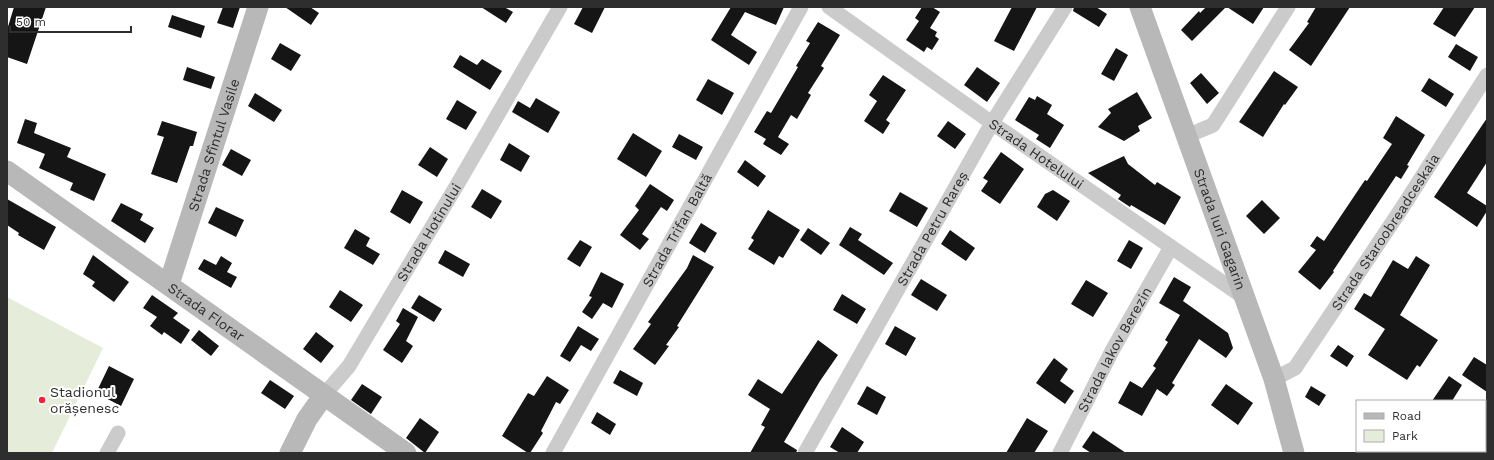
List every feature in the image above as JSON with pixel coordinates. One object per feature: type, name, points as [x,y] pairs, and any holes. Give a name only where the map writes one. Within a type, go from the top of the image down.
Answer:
[{"type":"street","name":"Strada Sfîntul Vasile","points":[[169,284],[258,7]]},
{"type":"street","name":"Strada Hotinului","points":[[290,453],[307,419],[324,395],[349,366],[461,179],[560,7]]},
{"type":"street","name":"Strada Trifan Baltă","points":[[553,453],[801,7]]},
{"type":"street","name":"Strada Hotelului","points":[[829,7],[992,123],[1246,298]]},
{"type":"street","name":"Strada Petru Rareș","points":[[805,453],[992,123],[1065,7]]},
{"type":"street","name":"Strada Iuri Gagarin","points":[[1140,7],[1274,379],[1294,453]]},
{"type":"street","points":[[1187,136],[1213,125],[1288,7]]},
{"type":"street","name":"Strada Staroobreadceskaia","points":[[1274,379],[1296,368],[1402,208],[1487,74]]},
{"type":"street","name":"Strada Florar","points":[[7,171],[169,284],[406,453]]},
{"type":"street","name":"Strada Iakov Berezin","points":[[1060,453],[1113,349],[1171,247]]},
{"type":"street","points":[[107,453],[118,433]]},
{"type":"green space","name":"Stadionul orășenesc","points":[[7,297],[103,348],[52,453],[7,453]]},
{"type":"building","points":[[14,7],[46,7],[27,64],[7,57],[7,30]]},
{"type":"building","points":[[223,7],[240,7],[233,28],[217,23]]},
{"type":"building","points":[[285,7],[310,7],[319,13],[311,25]]},
{"type":"building","points":[[481,7],[504,7],[513,12],[506,23]]},
{"type":"building","points":[[583,7],[605,7],[592,33],[574,24]]},
{"type":"building","points":[[731,7],[784,7],[776,25],[745,12],[731,35],[757,52],[749,65],[711,40]]},
{"type":"building","points":[[922,7],[932,7],[940,12],[930,28],[937,32],[935,36],[939,39],[932,50],[927,47],[924,52],[906,40],[919,21],[915,18]]},
{"type":"building","points":[[1012,7],[1037,7],[1014,51],[994,41]]},
{"type":"building","points":[[1074,7],[1096,7],[1107,14],[1099,27],[1073,11]]},
{"type":"building","points":[[1206,7],[1226,7],[1192,41],[1181,30],[1199,11],[1200,13]]},
{"type":"building","points":[[1227,7],[1264,7],[1253,24]]},
{"type":"building","points":[[1316,7],[1350,7],[1311,66],[1289,50],[1309,23],[1307,22]]},
{"type":"building","points":[[1444,7],[1475,7],[1455,37],[1433,24]]},
{"type":"building","points":[[172,15],[205,26],[201,38],[168,27]]},
{"type":"building","points":[[818,22],[840,35],[821,66],[824,68],[808,93],[811,95],[797,119],[791,115],[778,137],[789,144],[781,155],[763,144],[766,139],[754,132],[767,111],[771,113],[798,67],[796,66],[810,43],[806,41]]},
{"type":"building","points":[[280,43],[301,55],[291,71],[271,59]]},
{"type":"building","points":[[1456,44],[1478,57],[1470,71],[1448,57]]},
{"type":"building","points":[[1116,48],[1128,55],[1114,81],[1101,74]]},
{"type":"building","points":[[460,55],[477,65],[482,59],[502,71],[490,90],[453,67]]},
{"type":"building","points":[[187,67],[215,77],[211,89],[183,80]]},
{"type":"building","points":[[977,67],[1000,83],[987,102],[964,85]]},
{"type":"building","points":[[1274,71],[1298,87],[1285,105],[1284,104],[1263,137],[1239,122]]},
{"type":"building","points":[[1201,73],[1219,93],[1207,104],[1190,83]]},
{"type":"building","points":[[883,75],[906,90],[886,120],[890,123],[883,134],[864,121],[877,101],[869,95]]},
{"type":"building","points":[[1429,78],[1454,94],[1446,107],[1421,91]]},
{"type":"building","points":[[708,79],[734,93],[722,115],[696,100]]},
{"type":"building","points":[[1137,92],[1152,118],[1138,126],[1140,131],[1124,141],[1098,127],[1111,113],[1108,109]]},
{"type":"building","points":[[255,93],[282,110],[274,122],[248,106]]},
{"type":"building","points":[[1037,96],[1052,105],[1047,114],[1064,125],[1050,148],[1036,139],[1039,135],[1015,120],[1029,97],[1035,100]]},
{"type":"building","points":[[536,98],[560,112],[548,133],[512,112],[518,101],[530,108]]},
{"type":"building","points":[[457,100],[477,112],[466,130],[446,119]]},
{"type":"building","points":[[1396,116],[1425,135],[1407,165],[1409,166],[1401,179],[1396,176],[1333,271],[1334,272],[1320,290],[1298,272],[1316,250],[1310,246],[1317,236],[1324,241],[1365,180],[1367,181],[1392,144],[1383,138]]},
{"type":"building","points":[[1487,118],[1487,162],[1467,193],[1487,206],[1487,211],[1477,227],[1434,197]]},
{"type":"building","points":[[25,119],[37,123],[34,133],[71,148],[67,157],[106,174],[94,201],[70,190],[73,183],[39,168],[45,154],[17,143]]},
{"type":"building","points":[[162,121],[197,132],[193,146],[190,146],[177,183],[151,174],[164,137],[157,135]]},
{"type":"building","points":[[948,121],[966,134],[955,149],[937,136]]},
{"type":"building","points":[[633,133],[662,151],[646,177],[617,159]]},
{"type":"building","points":[[679,134],[703,147],[696,160],[672,147]]},
{"type":"building","points":[[509,143],[530,156],[521,172],[500,160]]},
{"type":"building","points":[[430,147],[448,159],[437,177],[418,165]]},
{"type":"building","points":[[231,149],[251,160],[242,176],[222,165]]},
{"type":"building","points":[[1001,152],[1024,169],[1000,204],[981,191],[988,181],[983,178]]},
{"type":"building","points":[[1124,156],[1128,164],[1155,185],[1157,182],[1181,197],[1165,225],[1118,199],[1121,195],[1088,173]]},
{"type":"building","points":[[745,160],[766,176],[758,187],[737,172]]},
{"type":"building","points":[[650,184],[674,200],[667,211],[661,207],[642,234],[649,239],[640,250],[620,235],[639,210],[635,206]]},
{"type":"building","points":[[482,189],[502,201],[491,219],[471,207]]},
{"type":"building","points":[[402,190],[423,202],[410,224],[390,212]]},
{"type":"building","points":[[1053,190],[1070,201],[1057,221],[1037,207],[1045,194]]},
{"type":"building","points":[[900,192],[928,208],[917,227],[889,211]]},
{"type":"building","points":[[7,199],[56,227],[44,250],[18,235],[19,233],[7,225]]},
{"type":"building","points":[[1262,200],[1280,218],[1264,234],[1246,216]]},
{"type":"building","points":[[121,203],[143,214],[140,220],[154,228],[145,243],[111,221]]},
{"type":"building","points":[[216,207],[244,220],[236,237],[208,223]]},
{"type":"building","points":[[768,210],[800,230],[783,258],[779,256],[774,265],[748,249],[754,240],[751,238]]},
{"type":"building","points":[[701,223],[717,233],[705,253],[689,243]]},
{"type":"building","points":[[850,227],[862,234],[858,240],[893,263],[884,275],[839,245]]},
{"type":"building","points":[[808,228],[830,243],[821,255],[800,240]]},
{"type":"building","points":[[355,229],[370,238],[366,246],[380,254],[373,265],[344,248]]},
{"type":"building","points":[[950,230],[975,248],[966,261],[941,244]]},
{"type":"building","points":[[580,240],[592,247],[580,267],[567,259]]},
{"type":"building","points":[[1129,240],[1143,248],[1131,269],[1117,261]]},
{"type":"building","points":[[445,250],[470,264],[463,277],[438,263]]},
{"type":"building","points":[[93,255],[129,282],[114,302],[92,286],[95,282],[83,274]]},
{"type":"building","points":[[693,255],[714,267],[677,326],[679,327],[666,345],[669,346],[655,365],[633,349],[651,324],[648,322],[687,268]]},
{"type":"building","points":[[221,256],[232,263],[227,272],[237,277],[231,288],[198,269],[204,259],[216,265]]},
{"type":"building","points":[[1416,256],[1430,265],[1400,315],[1438,340],[1420,367],[1417,365],[1407,380],[1368,355],[1385,329],[1354,309],[1364,293],[1371,297],[1393,260],[1408,269]]},
{"type":"building","points":[[601,272],[624,284],[612,308],[603,303],[592,319],[582,312],[592,297],[589,296]]},
{"type":"building","points":[[1174,277],[1191,287],[1183,301],[1228,333],[1233,348],[1226,358],[1199,339],[1172,383],[1175,385],[1167,396],[1157,389],[1142,416],[1118,403],[1130,381],[1142,388],[1156,368],[1153,366],[1168,342],[1165,340],[1180,315],[1159,303]]},
{"type":"building","points":[[921,279],[947,295],[937,311],[911,295]]},
{"type":"building","points":[[1086,280],[1108,293],[1093,317],[1071,304]]},
{"type":"building","points":[[340,290],[363,305],[351,322],[329,307]]},
{"type":"building","points":[[842,294],[866,309],[857,324],[833,310]]},
{"type":"building","points":[[152,295],[178,313],[173,318],[190,330],[181,344],[164,332],[162,335],[150,326],[157,317],[143,308]]},
{"type":"building","points":[[419,295],[442,309],[434,322],[411,308]]},
{"type":"building","points":[[403,308],[418,317],[406,341],[413,346],[402,363],[383,350],[400,324],[396,321]]},
{"type":"building","points":[[578,326],[599,339],[591,351],[581,345],[570,362],[560,356]]},
{"type":"building","points":[[895,326],[916,338],[906,356],[885,344]]},
{"type":"building","points":[[199,330],[219,346],[211,356],[191,340]]},
{"type":"building","points":[[316,332],[334,346],[321,363],[303,349]]},
{"type":"building","points":[[818,340],[838,355],[820,381],[784,442],[797,450],[796,453],[750,453],[765,427],[761,425],[770,409],[748,395],[758,379],[782,394]]},
{"type":"building","points":[[1338,345],[1354,356],[1347,367],[1330,356]]},
{"type":"building","points":[[1474,357],[1487,365],[1487,392],[1462,375]]},
{"type":"building","points":[[1054,358],[1068,369],[1060,381],[1074,391],[1065,404],[1036,383]]},
{"type":"building","points":[[109,366],[134,379],[121,406],[96,393]]},
{"type":"building","points":[[620,370],[643,383],[637,396],[613,383]]},
{"type":"building","points":[[547,376],[569,390],[560,404],[556,402],[541,431],[543,433],[530,453],[528,453],[502,436],[528,393],[534,396]]},
{"type":"building","points":[[1449,376],[1462,385],[1453,400],[1433,400]]},
{"type":"building","points":[[270,380],[294,396],[285,409],[261,393]]},
{"type":"building","points":[[362,384],[382,397],[371,414],[351,400]]},
{"type":"building","points":[[1226,384],[1253,403],[1238,425],[1211,405]]},
{"type":"building","points":[[867,386],[886,397],[877,415],[857,404]]},
{"type":"building","points":[[1311,386],[1326,395],[1319,406],[1305,397]]},
{"type":"building","points":[[597,412],[616,424],[610,435],[591,423]]},
{"type":"building","points":[[420,418],[439,432],[425,453],[406,438]]},
{"type":"building","points":[[1027,418],[1048,431],[1034,453],[1006,453]]},
{"type":"building","points":[[842,427],[864,442],[857,453],[840,453],[830,447]]},
{"type":"building","points":[[1093,431],[1126,453],[1091,453],[1082,447]]},
{"type":"place","name":"Stadionul orășenesc","points":[[42,400]]}]
